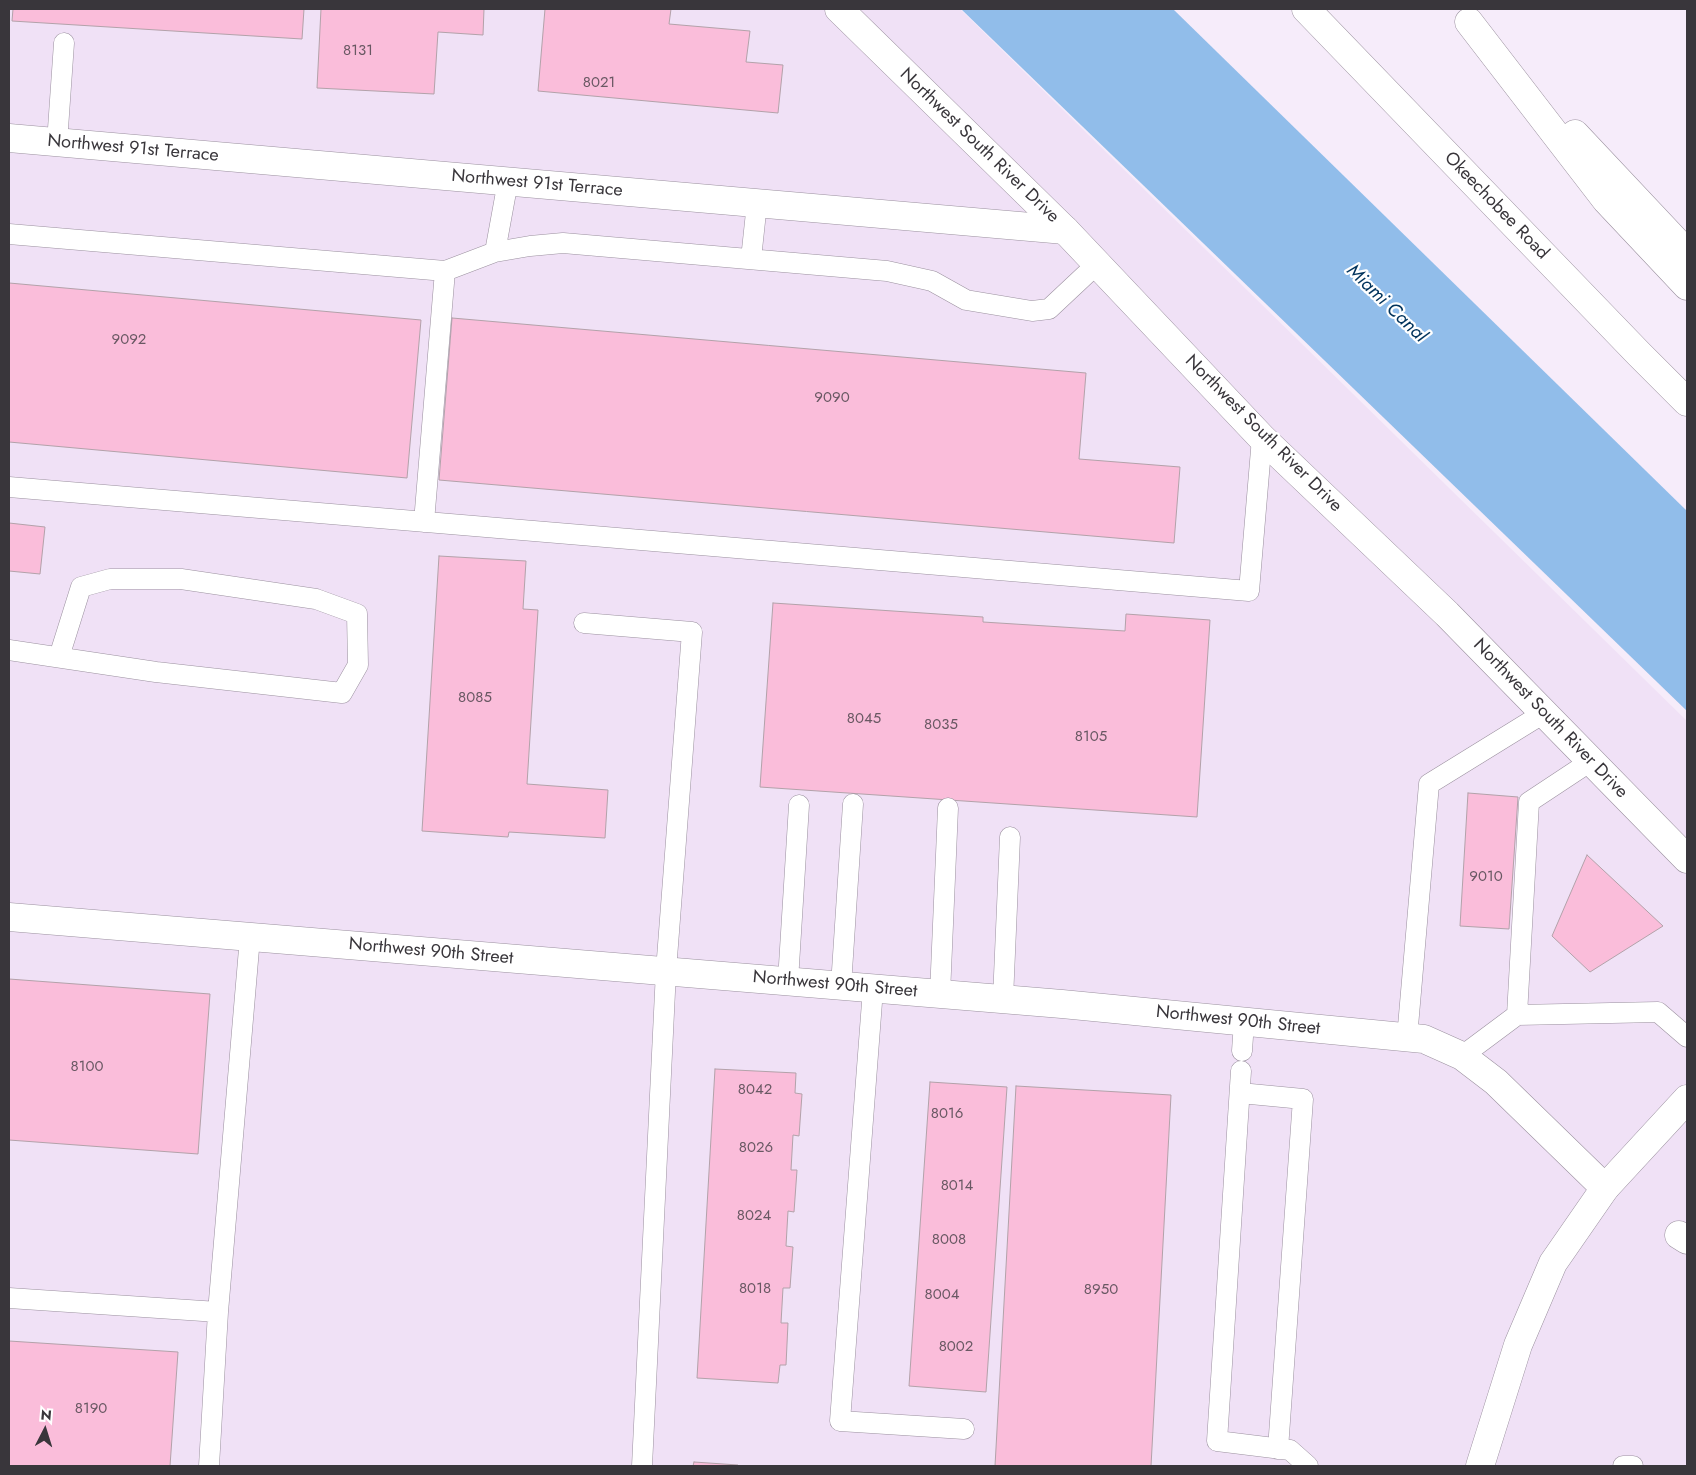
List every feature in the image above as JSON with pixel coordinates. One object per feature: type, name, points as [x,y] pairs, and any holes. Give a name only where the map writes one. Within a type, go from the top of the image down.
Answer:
[{"type":"main road","name":"Northwest South River Drive","points":[[839,9],[1065,230],[1262,438],[1448,614],[1687,859]]},
{"type":"main road","name":"Okeechobee Road","points":[[1306,9],[1687,402]]},
{"type":"main road","points":[[1463,16],[1687,253]]},
{"type":"main road","points":[[1463,16],[1606,200],[1687,286]]},
{"type":"main road","name":"Northwest 91st Terrace","points":[[9,138],[1065,230]]},
{"type":"main road","name":"Northwest 90th Street","points":[[9,917],[1003,999],[1424,1039],[1462,1056],[1496,1082],[1605,1188]]},
{"type":"main road","points":[[1480,1466],[1518,1345],[1553,1263],[1605,1188],[1687,1099]]},
{"type":"lane","points":[[57,143],[64,43]]},
{"type":"lane","points":[[495,252],[508,182]]},
{"type":"lane","points":[[751,259],[757,203]]},
{"type":"lane","points":[[9,234],[445,270],[495,252],[563,243],[887,271],[932,281],[966,300],[1032,312],[1049,309],[1097,264]]},
{"type":"lane","points":[[424,522],[445,270]]},
{"type":"lane","points":[[9,486],[1249,591],[1262,438]]},
{"type":"lane","points":[[9,650],[59,658],[156,672],[342,693],[358,665],[357,614],[316,599],[181,579],[110,579],[81,587],[59,658]]},
{"type":"lane","points":[[584,623],[692,632],[666,971],[642,1466]]},
{"type":"lane","points":[[1407,1038],[1429,784],[1544,713]]},
{"type":"lane","points":[[1517,1016],[1529,802],[1591,761]]},
{"type":"lane","points":[[841,986],[853,804]]},
{"type":"lane","points":[[788,981],[799,805]]},
{"type":"lane","points":[[940,994],[948,808]]},
{"type":"lane","points":[[1003,999],[1010,837]]},
{"type":"lane","points":[[209,1466],[218,1312],[250,937]]},
{"type":"lane","points":[[873,989],[840,1421],[964,1429]]},
{"type":"lane","points":[[1462,1056],[1517,1016],[1658,1012],[1687,1037]]},
{"type":"lane","points":[[1242,1051],[1244,1022]]},
{"type":"lane","points":[[1241,1072],[1217,1440],[1290,1450],[1308,1466]]},
{"type":"lane","points":[[1240,1093],[1303,1099],[1278,1449]]},
{"type":"lane","points":[[9,1298],[218,1312]]},
{"type":"lane","points":[[1623,1466],[1634,1466]]},
{"type":"shaded area","points":[[9,9],[960,9],[1687,721],[1687,1466],[9,1466]]},
{"type":"water","name":"Miami Canal","points":[[961,9],[1173,9],[1687,511],[1687,711]]},
{"type":"building","points":[[13,9],[304,9],[302,39],[12,21]]},
{"type":"building","points":[[321,9],[484,9],[483,35],[438,32],[434,94],[317,88]]},
{"type":"building","points":[[545,9],[671,9],[669,24],[750,31],[746,62],[783,65],[778,113],[538,91]]},
{"type":"building","points":[[9,283],[421,320],[407,478],[9,442]]},
{"type":"building","points":[[452,318],[1086,373],[1079,459],[1180,467],[1174,543],[439,480]]},
{"type":"building","points":[[9,523],[45,527],[40,574],[9,571]]},
{"type":"building","points":[[439,556],[526,561],[523,609],[538,610],[527,784],[608,790],[605,838],[509,832],[508,837],[422,831]]},
{"type":"building","points":[[773,603],[983,617],[983,622],[1125,631],[1126,614],[1210,620],[1197,817],[760,787]]},
{"type":"building","points":[[1468,793],[1518,797],[1509,929],[1460,926]]},
{"type":"building","points":[[1587,855],[1663,926],[1590,972],[1552,936]]},
{"type":"building","points":[[9,979],[210,994],[198,1154],[9,1140]]},
{"type":"building","points":[[715,1069],[796,1073],[795,1093],[802,1094],[799,1136],[793,1135],[791,1170],[797,1170],[794,1212],[788,1211],[786,1246],[793,1247],[790,1288],[783,1288],[781,1323],[788,1323],[786,1365],[780,1365],[778,1383],[697,1378]]},
{"type":"building","points":[[930,1082],[1007,1087],[986,1392],[909,1386]]},
{"type":"building","points":[[1016,1086],[1171,1095],[1151,1466],[995,1466]]},
{"type":"building","points":[[9,1341],[178,1352],[170,1466],[9,1466]]},
{"type":"building","points":[[694,1462],[738,1465],[738,1466],[693,1466]]}]
